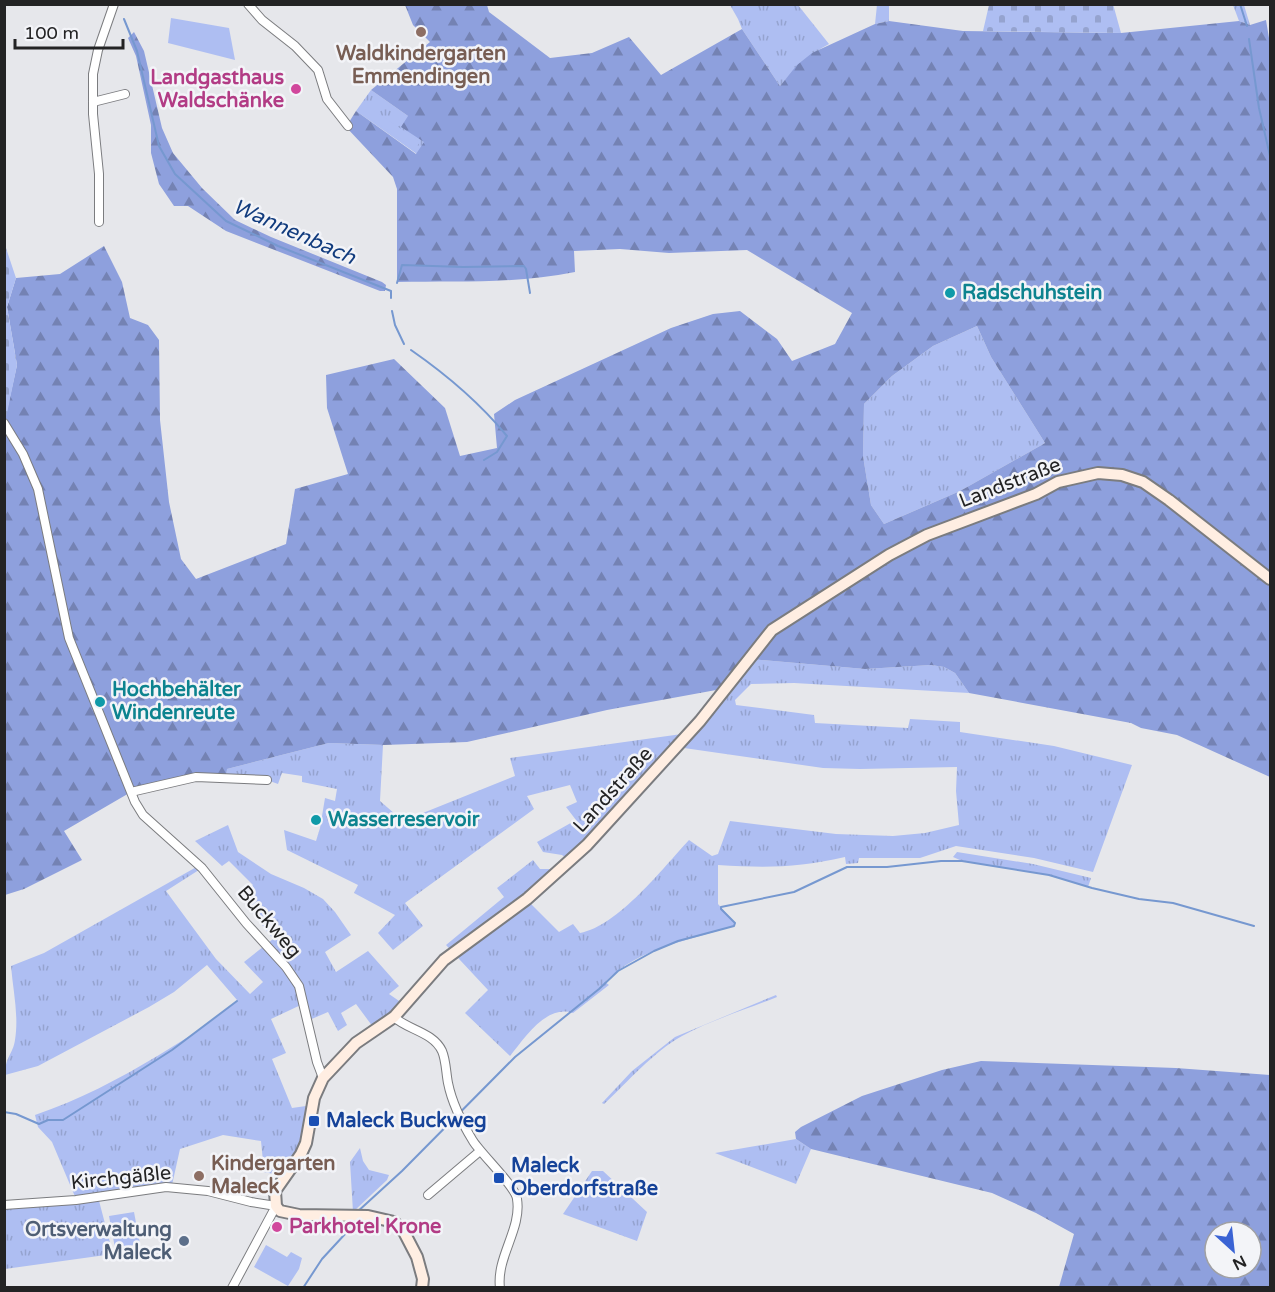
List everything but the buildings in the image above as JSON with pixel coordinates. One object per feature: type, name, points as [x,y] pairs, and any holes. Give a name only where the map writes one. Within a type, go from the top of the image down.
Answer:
[{"type":"street","points":[[99,222],[99,174],[93,74],[98,50],[114,4]]},
{"type":"street","points":[[248,4],[262,20],[295,46],[318,70],[327,99],[348,126]]},
{"type":"street","points":[[93,102],[125,94]]},
{"type":"street","name":"Buckweg","points":[[5,423],[23,454],[38,489],[69,638],[131,792],[143,814],[202,868],[246,923],[286,967],[299,986],[323,1078]]},
{"type":"street","name":"Landstraße","points":[[276,1206],[275,1191],[306,1143],[314,1098],[323,1078],[356,1043],[394,1017],[444,960],[526,899],[587,845],[700,721],[772,630],[889,555],[927,535],[1036,494],[1058,482],[1098,473],[1122,475],[1143,482],[1270,579]]},
{"type":"street","points":[[131,792],[196,777],[267,780]]},
{"type":"street","points":[[394,1017],[428,1037],[442,1051],[455,1105],[468,1133],[480,1151],[514,1189],[517,1197],[515,1220],[500,1266],[500,1287]]},
{"type":"street","points":[[428,1195],[480,1151]]},
{"type":"street","name":"Kirchgäßle","points":[[4,1205],[76,1200],[175,1187],[208,1191],[276,1206]]},
{"type":"street","points":[[232,1287],[276,1206],[280,1211],[299,1215],[368,1216],[394,1222],[404,1232],[417,1257],[423,1279],[422,1287]]},
{"type":"green space","points":[[1113,4],[1121,33],[983,31],[989,5]]},
{"type":"green space","points":[[405,5],[487,5],[489,12],[550,58],[592,53],[629,37],[661,75],[742,29],[780,86],[797,65],[812,53],[875,24],[889,21],[963,31],[1121,33],[1239,21],[1250,25],[1266,20],[1270,44],[1270,777],[1177,735],[1141,728],[1131,723],[969,693],[955,673],[944,667],[931,665],[865,669],[751,659],[727,688],[607,710],[467,742],[384,745],[329,743],[227,769],[226,778],[196,777],[131,792],[64,831],[82,860],[24,889],[5,895],[4,424],[17,365],[7,307],[16,278],[60,274],[104,246],[122,282],[130,318],[148,325],[159,340],[160,420],[169,502],[181,559],[196,579],[286,544],[295,489],[348,474],[327,408],[326,375],[394,359],[445,408],[460,456],[497,448],[494,414],[515,400],[671,328],[713,314],[740,311],[777,339],[792,361],[835,344],[852,313],[747,250],[669,253],[620,249],[574,251],[575,272],[553,276],[464,282],[397,282],[397,189],[393,177],[346,127],[356,111],[416,154],[424,142],[401,127],[408,116],[371,90],[430,42],[413,25]],"holes":[[[977,326],[991,357],[1045,443],[960,491],[884,524],[871,505],[863,456],[864,404],[892,376],[933,346]]]},
{"type":"green space","points":[[730,5],[798,5],[829,44],[802,62],[780,86],[742,29]]},
{"type":"green space","points":[[877,5],[889,5],[889,21],[875,24]]},
{"type":"green space","points":[[1233,5],[1244,5],[1250,25],[1239,21]]},
{"type":"green space","points":[[171,18],[229,28],[235,60],[168,43]]},
{"type":"green space","points":[[134,32],[144,51],[162,128],[173,153],[202,188],[235,220],[382,282],[386,285],[385,291],[226,231],[188,206],[174,206],[159,184],[151,153],[151,125],[136,56],[128,38]]},
{"type":"green space","points":[[371,90],[408,116],[425,142],[417,154],[356,111]]},
{"type":"green space","points":[[375,111],[420,142],[415,149],[370,118]]},
{"type":"green space","points":[[4,242],[16,278],[7,307],[17,365],[6,418]]},
{"type":"green space","points":[[977,326],[991,357],[1045,443],[960,491],[884,524],[871,505],[863,456],[864,404],[892,376],[933,346]]},
{"type":"green space","points":[[751,659],[865,669],[931,665],[944,667],[955,673],[969,693],[794,683],[751,684],[735,700],[736,705],[814,715],[815,723],[908,728],[910,719],[960,722],[960,732],[1054,746],[1132,765],[1093,872],[1034,858],[956,846],[920,858],[859,858],[858,863],[846,864],[845,857],[782,866],[718,865],[718,904],[735,923],[734,926],[665,947],[633,961],[618,970],[605,982],[609,985],[573,1013],[563,1012],[545,1018],[510,1056],[465,1013],[488,990],[446,945],[504,897],[497,888],[533,860],[540,869],[549,869],[555,875],[527,900],[559,932],[573,924],[580,933],[595,928],[624,908],[689,840],[712,856],[718,854],[730,821],[836,834],[893,836],[925,833],[959,825],[956,791],[957,767],[823,768],[677,747],[570,861],[562,855],[543,852],[537,842],[576,820],[566,807],[577,802],[570,785],[527,796],[534,809],[405,903],[423,926],[393,950],[378,933],[395,915],[354,893],[358,885],[287,850],[284,830],[316,841],[325,798],[335,801],[337,789],[302,782],[302,776],[282,773],[278,784],[267,780],[226,778],[227,769],[329,743],[383,745],[380,801],[403,821],[515,776],[510,758],[689,733]]},
{"type":"green space","points":[[228,825],[238,852],[271,874],[323,899],[335,912],[351,935],[325,952],[336,972],[368,951],[399,986],[389,994],[402,1003],[373,1027],[356,1004],[341,1013],[347,1025],[338,1031],[328,1012],[307,1021],[305,1003],[271,1019],[286,1053],[272,1059],[292,1108],[306,1106],[301,1140],[297,1150],[279,1175],[264,1172],[261,1141],[223,1135],[180,1149],[172,1185],[98,1197],[113,1254],[5,1269],[5,1204],[76,1199],[52,1142],[38,1127],[35,1115],[83,1096],[144,1064],[200,1029],[237,1000],[207,965],[174,992],[149,1007],[38,1066],[5,1075],[16,1031],[11,966],[44,953],[200,865],[202,868],[166,891],[216,959],[250,994],[263,982],[244,962],[273,939],[240,897],[253,885],[229,861],[222,866],[195,841]]},
{"type":"green space","points":[[957,852],[1033,864],[1091,878],[1088,887],[1049,875],[962,861],[953,857]]},
{"type":"green space","points":[[776,995],[777,997],[716,1020],[682,1036],[641,1068],[604,1104],[602,1103],[632,1071],[675,1037]]},
{"type":"green space","points":[[981,1061],[1176,1068],[1270,1075],[1270,1287],[1059,1287],[1074,1234],[992,1193],[811,1149],[796,1139],[795,1132],[801,1127],[862,1096],[942,1070]]},
{"type":"green space","points":[[796,1139],[811,1149],[796,1184],[715,1153]]},
{"type":"green space","points":[[360,1148],[363,1161],[369,1170],[389,1175],[387,1180],[353,1212],[350,1162]]},
{"type":"green space","points":[[592,1171],[603,1171],[647,1212],[637,1241],[563,1214]]},
{"type":"green space","points":[[134,1212],[140,1244],[115,1248],[109,1216]]},
{"type":"green space","points":[[266,1245],[287,1257],[291,1252],[302,1258],[299,1269],[288,1286],[254,1267]]},
{"type":"waterway","points":[[1240,4],[1247,26]]},
{"type":"waterway","name":"Wannenbach","points":[[124,19],[137,51],[159,146],[175,174],[226,221],[278,246],[391,291],[391,298]]},
{"type":"waterway","points":[[1249,39],[1259,108],[1270,156]]},
{"type":"waterway","name":"Wannenbach","points":[[397,283],[402,265],[524,266],[530,293]]},
{"type":"waterway","name":"Wannenbach","points":[[392,311],[395,325],[404,344]]},
{"type":"waterway","name":"Wannenbach","points":[[411,350],[462,390],[507,436],[497,452],[484,460]]},
{"type":"waterway","points":[[356,1213],[402,1171],[515,1057],[618,971],[678,941],[734,926],[735,923],[721,907],[794,892],[847,867],[887,867],[962,861],[1049,875],[1139,899],[1173,903],[1254,926]]},
{"type":"waterway","points":[[4,1112],[16,1114],[39,1124],[48,1120],[63,1120],[172,1050],[237,1001]]},
{"type":"waterway","points":[[303,1288],[322,1259],[346,1233],[352,1221]]},
{"type":"place","name":"Waldkindergarten Emmendingen","points":[[421,32]]},
{"type":"place","name":"Landgasthaus Waldschänke","points":[[296,89]]},
{"type":"place","name":"Radschuhstein","points":[[950,293]]},
{"type":"place","name":"Hochbehälter Windenreute","points":[[100,702]]},
{"type":"place","name":"Wasserreservoir","points":[[316,820]]},
{"type":"place","name":"Maleck Buckweg","points":[[314,1121]]},
{"type":"place","name":"Kindergarten Maleck","points":[[199,1176]]},
{"type":"place","name":"Maleck Oberdorfstraße","points":[[499,1178]]},
{"type":"place","name":"Parkhotel Krone","points":[[277,1227]]},
{"type":"place","name":"Ortsverwaltung Maleck","points":[[184,1241]]}]
